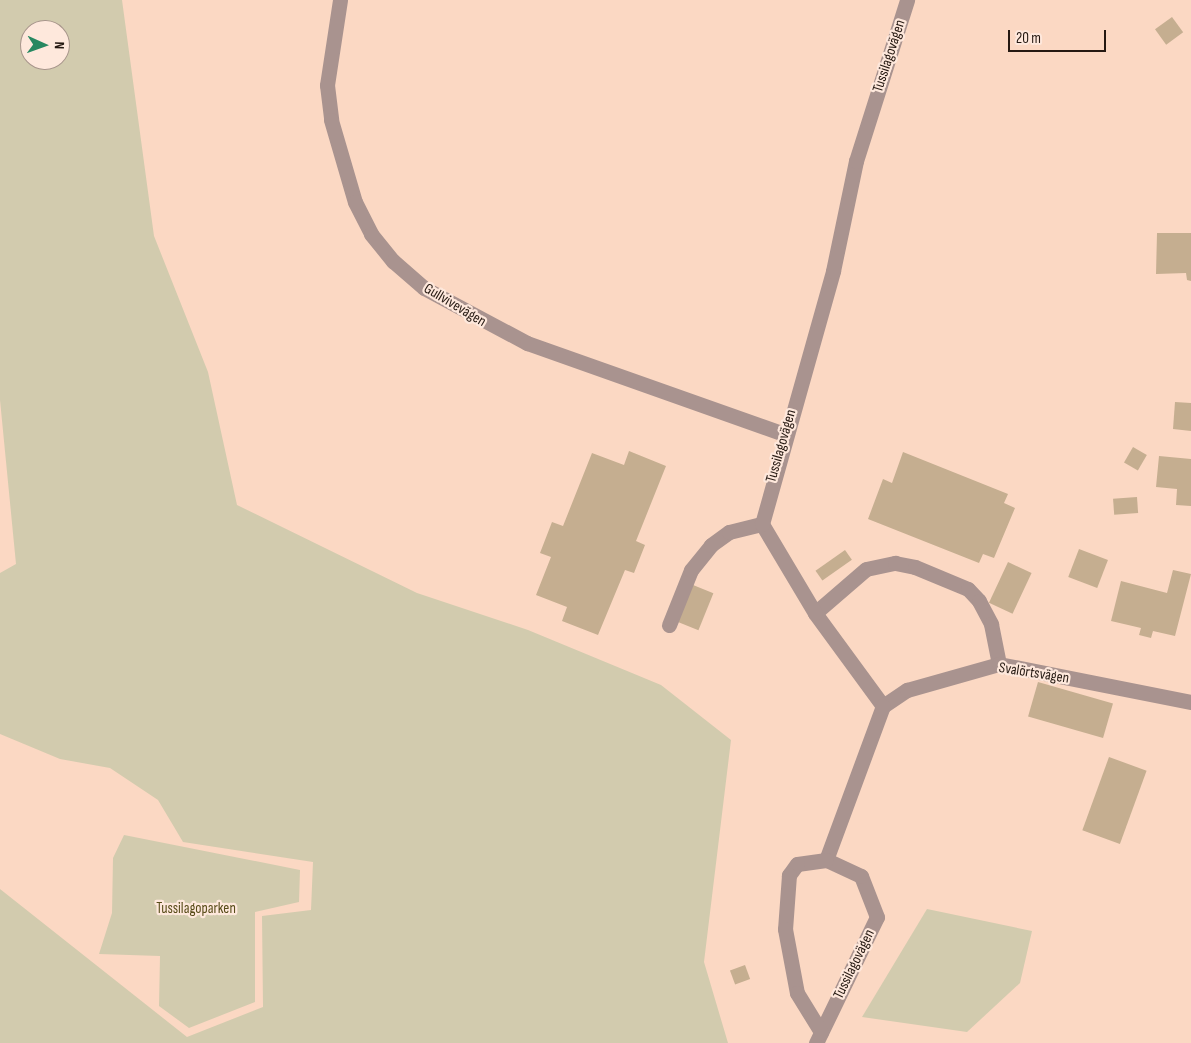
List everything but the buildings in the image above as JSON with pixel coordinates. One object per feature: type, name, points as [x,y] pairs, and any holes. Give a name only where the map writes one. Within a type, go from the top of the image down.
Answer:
[{"type":"street","name":"Gullvivevägen","points":[[340,0],[327,85],[332,120],[355,202],[371,234],[393,261],[441,298],[528,343],[784,434]]},
{"type":"street","name":"Tussilagovägen","points":[[762,524],[784,434],[833,271],[856,161],[907,0]]},
{"type":"street","points":[[669,624],[691,570],[711,545],[729,532],[762,524],[815,613],[883,706],[826,860]]},
{"type":"street","points":[[815,613],[866,569],[895,562],[915,567],[968,589],[979,601],[992,624],[999,664]]},
{"type":"street","name":"Svalörtsvägen","points":[[883,706],[907,690],[999,664],[1191,702]]},
{"type":"street","name":"Tussilagovägen","points":[[826,860],[861,876],[877,917],[819,1037],[797,993],[785,929],[789,875],[797,864],[826,860]]},
{"type":"green space","points":[[0,0],[122,0],[154,236],[208,372],[237,505],[417,593],[528,630],[661,685],[731,740],[704,962],[728,1043],[0,1043],[0,889],[187,1037],[263,1007],[262,916],[311,910],[313,862],[183,842],[158,800],[110,768],[60,759],[0,734],[0,573],[16,564],[0,400]]},
{"type":"green space","name":"Tussilagoparken","points":[[124,835],[300,870],[299,902],[255,912],[255,1002],[189,1028],[159,1006],[160,956],[99,954],[112,913],[113,858]]},
{"type":"green space","points":[[927,909],[1032,931],[1020,983],[967,1032],[862,1017]]}]
